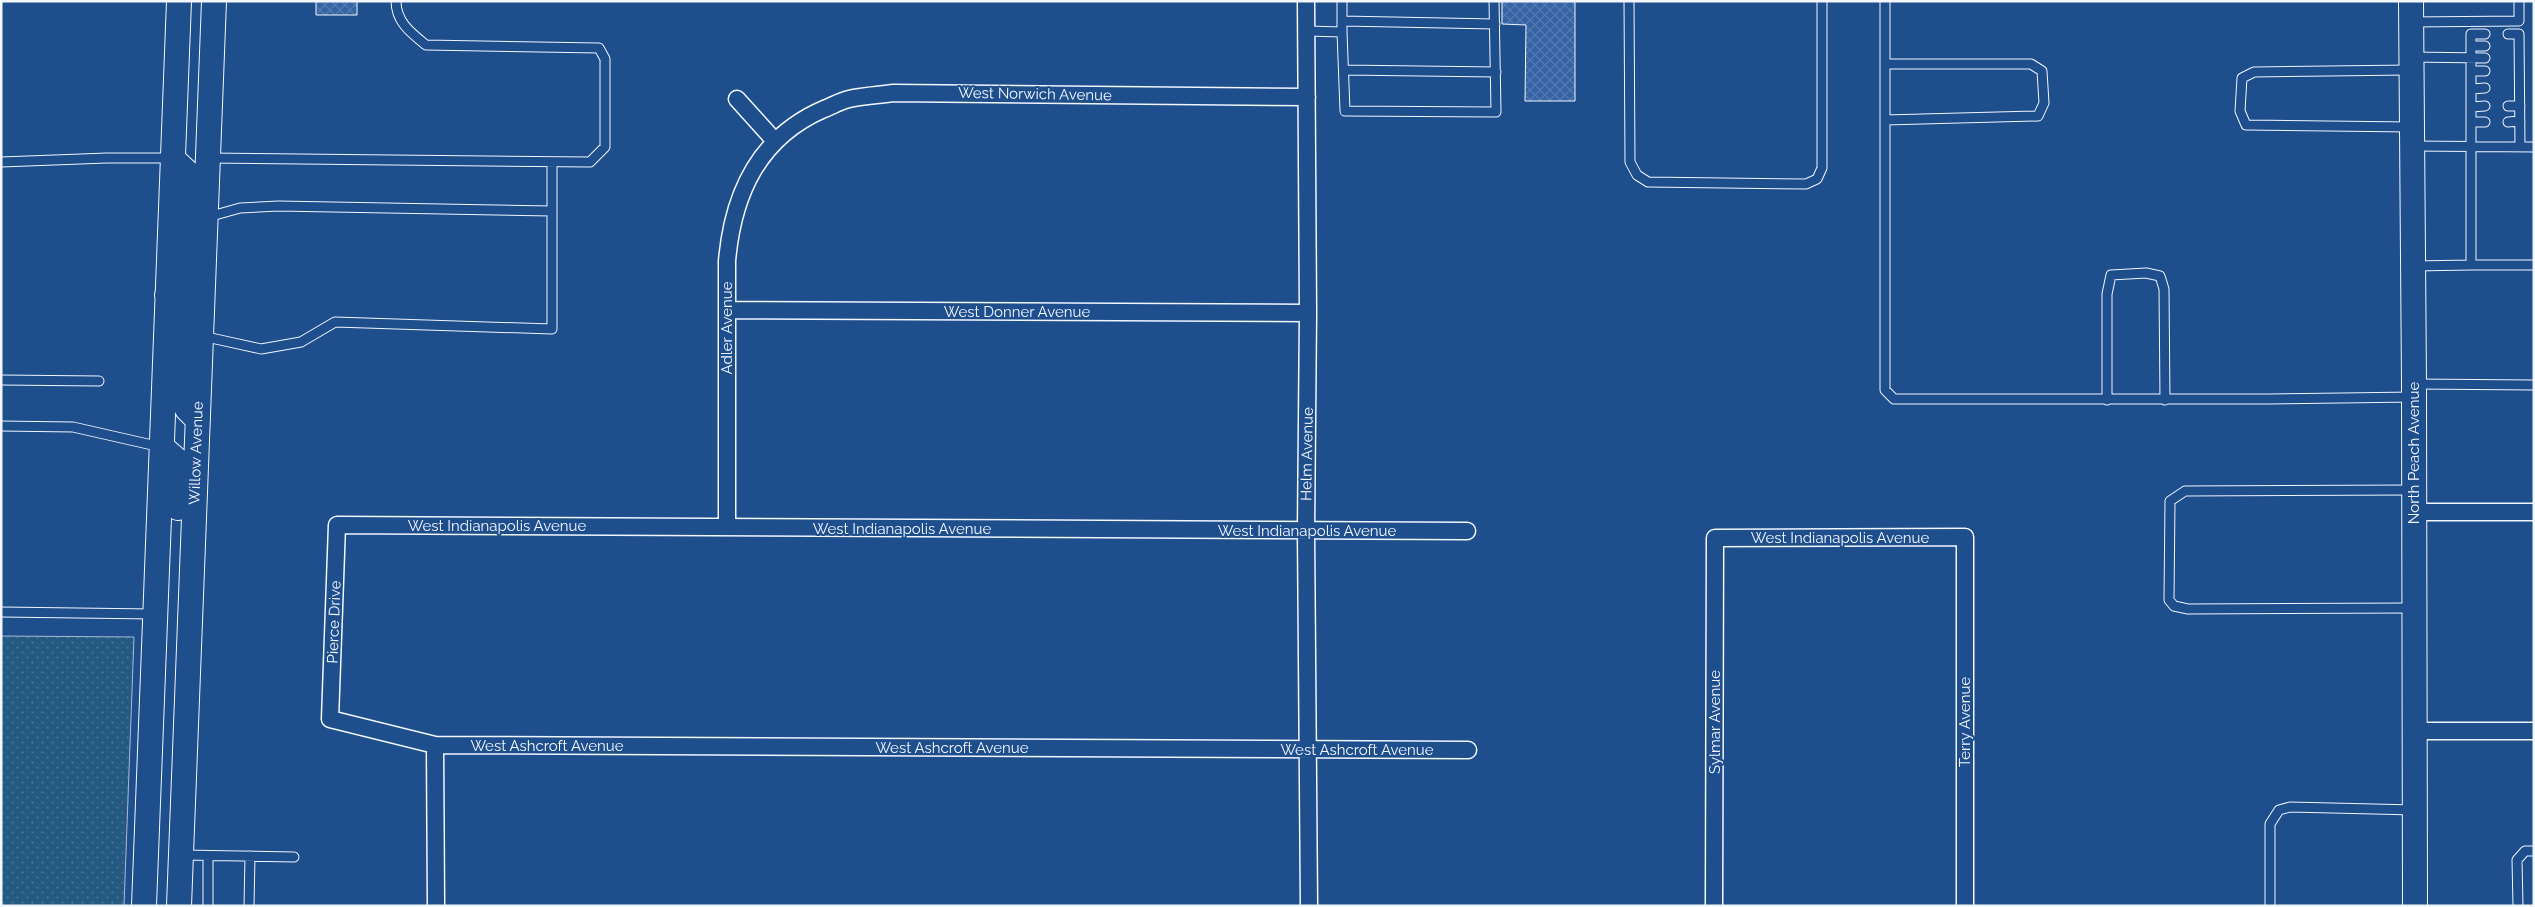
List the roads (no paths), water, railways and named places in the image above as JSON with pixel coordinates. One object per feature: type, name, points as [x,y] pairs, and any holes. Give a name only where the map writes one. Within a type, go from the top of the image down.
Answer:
[{"type":"main road","points":[[144,906],[179,1]]},
{"type":"main road","name":"Willow Avenue","points":[[179,906],[214,1]]},
{"type":"main road","name":"North Peach Avenue","points":[[2411,11],[2415,906]]},
{"type":"main road","points":[[172,158],[188,173],[191,182],[187,251],[189,290],[192,312],[201,336]]},
{"type":"main road","points":[[168,295],[179,302],[184,311],[182,398],[187,409],[198,420]]},
{"type":"main road","points":[[162,447],[176,460],[180,480],[176,576],[178,590],[190,611]]},
{"type":"main road","points":[[151,757],[163,809],[160,906]]},
{"type":"street","name":"Helm Avenue","points":[[1306,1],[1308,313],[1306,531],[1310,906]]},
{"type":"street","name":"West Norwich Avenue","points":[[774,140],[806,117],[848,99],[894,93],[1307,97]]},
{"type":"street","points":[[737,99],[774,140]]},
{"type":"street","name":"Adler Avenue","points":[[727,527],[727,261],[732,223],[739,199],[752,170],[774,140]]},
{"type":"street","name":"West Donner Avenue","points":[[726,310],[1308,313]]},
{"type":"street","points":[[2414,501],[2534,512]]},
{"type":"street","name":"West Indianapolis Avenue","points":[[337,525],[1467,531]]},
{"type":"street","name":"Pierce Drive","points":[[330,719],[337,525]]},
{"type":"street","name":"West Indianapolis Avenue","points":[[1715,538],[1965,537]]},
{"type":"street","name":"Terry Avenue","points":[[1965,537],[1965,906]]},
{"type":"street","name":"Sylmar Avenue","points":[[1714,906],[1715,538]]},
{"type":"street","name":"West Ashcroft Avenue","points":[[330,719],[435,745],[1308,751],[1468,750]]},
{"type":"street","points":[[2415,731],[2534,731]]},
{"type":"street","points":[[435,745],[436,906]]},
{"type":"lane","points":[[208,158],[590,162],[605,147],[605,59],[598,48],[426,45],[407,29],[396,12],[396,1]]},
{"type":"lane","points":[[1342,1],[1345,111],[1496,112],[1494,1]]},
{"type":"lane","points":[[1629,1],[1630,162],[1637,175],[1648,182],[1806,184],[1817,179],[1822,168],[1822,1]]},
{"type":"lane","points":[[1885,1],[1885,390],[1894,399],[2165,400],[2534,386]]},
{"type":"lane","points":[[2411,11],[2519,21],[2519,1]]},
{"type":"lane","points":[[1342,21],[1495,24]]},
{"type":"lane","points":[[1307,31],[1342,32]]},
{"type":"lane","points":[[2472,266],[2471,34],[2485,34]]},
{"type":"lane","points":[[2508,34],[2518,34],[2520,147]]},
{"type":"lane","points":[[2508,46],[2518,45]]},
{"type":"lane","points":[[2472,46],[2485,46]]},
{"type":"lane","points":[[2508,57],[2519,57]]},
{"type":"lane","points":[[2485,58],[2254,72],[2242,78],[2240,111],[2246,125],[2412,137],[2471,147],[2534,147]]},
{"type":"lane","points":[[1885,64],[2031,64],[2042,71],[2044,103],[2038,116],[1885,120]]},
{"type":"lane","points":[[1344,70],[1496,72]]},
{"type":"lane","points":[[2471,71],[2485,71]]},
{"type":"lane","points":[[2508,71],[2519,71]]},
{"type":"lane","points":[[2471,89],[2485,88]]},
{"type":"lane","points":[[2509,88],[2519,88]]},
{"type":"lane","points":[[2471,107],[2485,106]]},
{"type":"lane","points":[[2508,106],[2520,106]]},
{"type":"lane","points":[[2508,122],[2520,121]]},
{"type":"lane","points":[[2471,122],[2485,122]]},
{"type":"lane","points":[[1,162],[107,158],[172,158]]},
{"type":"lane","points":[[201,336],[261,349],[301,342],[335,322],[552,329],[552,162]]},
{"type":"lane","points":[[206,218],[240,208],[278,206],[552,211]]},
{"type":"lane","points":[[2413,266],[2534,265]]},
{"type":"lane","points":[[2107,400],[2107,294],[2111,275],[2146,273],[2160,276],[2164,289],[2165,400]]},
{"type":"lane","points":[[1,380],[99,381]]},
{"type":"lane","points":[[1,426],[73,427],[162,447]]},
{"type":"lane","points":[[2414,501],[2185,491],[2170,501],[2169,600],[2174,606],[2188,609],[2415,608]]},
{"type":"lane","points":[[1,612],[155,614]]},
{"type":"lane","points":[[2270,906],[2270,824],[2279,810],[2290,807],[2415,810]]},
{"type":"lane","points":[[2518,906],[2517,860],[2525,851],[2534,851]]},
{"type":"lane","points":[[181,855],[294,857]]},
{"type":"lane","points":[[208,856],[208,906]]},
{"type":"lane","points":[[249,906],[250,856]]}]
